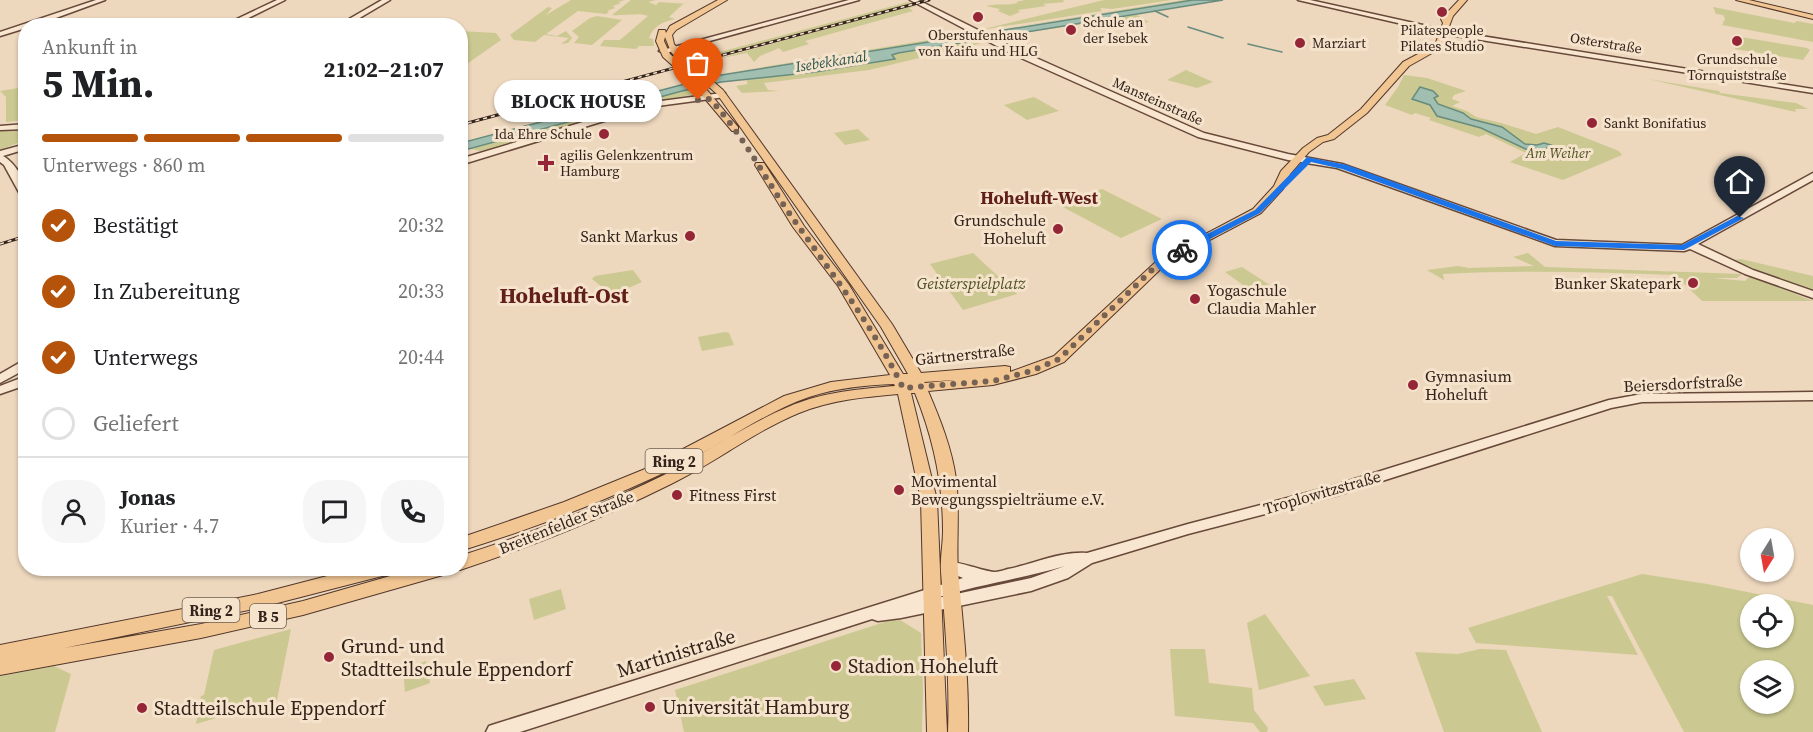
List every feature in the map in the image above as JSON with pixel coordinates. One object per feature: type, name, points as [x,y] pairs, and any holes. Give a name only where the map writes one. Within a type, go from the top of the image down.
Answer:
[{"type":"main road","points":[[716,0],[666,28],[660,36],[700,88],[716,95],[841,261],[887,327],[918,383],[933,419],[948,475],[950,566],[942,597],[937,732]]},
{"type":"main road","points":[[723,0],[671,30],[668,49],[683,62],[707,77],[742,139],[799,227],[843,285],[900,383],[928,489],[958,701],[958,732]]},
{"type":"main road","points":[[1396,60],[1434,46],[1449,16],[1463,0]]},
{"type":"main road","points":[[1740,0],[1813,16]]},
{"type":"main road","points":[[1746,0],[1813,16]]},
{"type":"main road","name":"Ring 2","points":[[1388,83],[1406,64],[1434,46]]},
{"type":"main road","points":[[1388,83],[1389,68]]},
{"type":"main road","name":"Gärtnerstraße","points":[[900,383],[981,383],[1016,376],[1059,359],[1164,260],[1251,216],[1262,207],[1279,187],[1290,180],[1304,158],[1328,143],[1331,137],[1361,114],[1375,101],[1388,83]]},
{"type":"main road","name":"Breitenfelder Straße","points":[[468,542],[535,520],[622,485],[680,458],[795,398],[830,387],[900,383]]},
{"type":"main road","name":"Breitenfelder Straße","points":[[468,560],[565,525],[629,498],[801,407],[900,383]]},
{"type":"main road","name":"Ring 2","points":[[0,653],[258,601],[355,576]]},
{"type":"main road","name":"B 5","points":[[0,667],[201,631],[303,609],[416,576]]},
{"type":"street","points":[[49,18],[102,0]]},
{"type":"street","points":[[243,18],[282,0]]},
{"type":"street","points":[[354,18],[387,0]]},
{"type":"street","points":[[668,49],[856,0]]},
{"type":"street","name":"Mansteinstraße","points":[[913,0],[1013,51],[1199,134],[1344,167],[1555,243],[1675,248],[1691,245]]},
{"type":"street","name":"Osterstraße","points":[[1299,0],[1440,32],[1648,63],[1813,91]]},
{"type":"street","points":[[0,34],[18,28]]},
{"type":"street","points":[[468,160],[667,102],[716,95]]},
{"type":"street","points":[[1,127],[18,126]]},
{"type":"street","points":[[18,150],[4,157],[18,182]]},
{"type":"street","points":[[1691,245],[1813,176]]},
{"type":"street","points":[[1691,245],[1749,272],[1813,295]]},
{"type":"street","points":[[2,373],[18,371]]},
{"type":"street","points":[[0,385],[18,374]]},
{"type":"street","points":[[0,390],[18,376]]},
{"type":"street","name":"Beiersdorfstraße","points":[[1556,420],[1609,404],[1642,399],[1813,396]]},
{"type":"street","name":"Troplowitzstraße","points":[[942,597],[1002,576],[1025,572],[1072,558],[1087,559],[1330,492],[1556,420]]},
{"type":"street","name":"Troplowitzstraße","points":[[942,597],[1030,584],[1078,567],[1087,559]]},
{"type":"street","points":[[950,566],[969,573],[1002,576]]},
{"type":"street","points":[[942,597],[1002,583],[1025,572]]},
{"type":"street","name":"Martinistraße","points":[[495,732],[870,615],[942,597]]},
{"type":"green space","points":[[571,0],[625,0],[618,2],[621,3],[613,6],[615,8],[607,11],[609,12],[606,14],[578,11],[546,34],[557,36],[566,31],[572,38],[568,43],[561,44],[569,38],[544,35],[535,42],[514,40],[510,35],[548,7],[552,8],[546,15]]},
{"type":"green space","points":[[631,0],[656,0],[648,2],[656,5],[659,2],[688,4],[683,4],[669,17],[675,19],[653,30],[649,38],[653,39],[654,46],[639,46],[636,49],[600,46],[604,40],[620,40],[648,16],[641,14],[612,15]]},
{"type":"green space","points":[[1025,0],[1063,0],[1064,2],[1018,10],[1020,12],[1010,16],[998,11],[1000,9],[986,6],[1014,4]]},
{"type":"green space","points":[[1104,0],[1172,0],[1112,9],[1100,8],[1102,11],[980,30]]},
{"type":"green space","points":[[1183,0],[1193,0],[984,32]]},
{"type":"green space","points":[[908,2],[911,4],[700,60],[697,58]]},
{"type":"green space","points":[[1206,4],[1137,15],[1149,22],[1128,25],[1115,19],[996,37]]},
{"type":"green space","points":[[916,6],[909,8],[913,11],[805,41],[809,44],[783,52],[779,48],[760,56],[754,62],[747,53],[717,59]]},
{"type":"green space","points":[[1713,7],[1794,23],[1797,21],[1813,24],[1813,42],[1722,25],[1725,19],[1723,15],[1716,14]]},
{"type":"green space","points":[[597,16],[622,20],[592,45],[574,43],[579,37],[572,31],[590,18]]},
{"type":"green space","points":[[468,31],[496,33],[501,40],[468,63]]},
{"type":"green space","points":[[971,33],[975,35],[715,75]]},
{"type":"green space","points":[[1735,36],[1810,50],[1803,60],[1735,49]]},
{"type":"green space","points":[[983,39],[986,42],[869,70],[764,83],[768,90],[779,91],[742,93],[736,86],[748,84],[746,80],[894,59],[892,55],[898,53]]},
{"type":"green space","points":[[1186,70],[1213,82],[1197,88],[1167,80]]},
{"type":"green space","name":"Am Weiher","points":[[1404,75],[1427,78],[1466,91],[1454,95],[1452,99],[1460,102],[1452,106],[1476,117],[1536,134],[1558,127],[1619,151],[1622,155],[1563,180],[1510,162],[1526,153],[1486,134],[1479,137],[1429,120],[1431,118],[1415,113],[1412,115],[1385,105]]},
{"type":"green space","points":[[1648,79],[1720,93],[1796,103],[1808,109],[1795,109],[1796,112]]},
{"type":"green space","points":[[18,88],[18,121],[6,122],[6,97],[0,91]]},
{"type":"green space","points":[[690,89],[695,94],[654,102],[492,149],[480,151],[471,149]]},
{"type":"green space","points":[[1034,97],[1059,111],[1027,120],[1004,105]]},
{"type":"green space","points":[[858,129],[870,140],[845,145],[834,133]]},
{"type":"green space","points":[[18,130],[18,143],[0,150],[0,131]]},
{"type":"green space","points":[[1102,189],[1162,219],[1121,238],[1061,206]]},
{"type":"green space","name":"Geisterspielplatz","points":[[973,253],[1017,294],[963,310],[930,264]]},
{"type":"green space","points":[[1528,253],[1545,267],[1742,274],[1737,278],[1714,278],[1745,281],[1750,276],[1813,301],[1702,301],[1675,275],[1501,272],[1443,274],[1444,280],[1427,270],[1458,266],[1469,268],[1534,266],[1513,257]]},
{"type":"green space","points":[[1741,259],[1813,276],[1813,291],[1732,260]]},
{"type":"green space","points":[[1242,267],[1279,291],[1261,298],[1225,272]]},
{"type":"green space","points":[[633,270],[642,282],[612,295],[592,279],[595,276]]},
{"type":"green space","points":[[729,333],[734,345],[702,351],[698,337]]},
{"type":"green space","points":[[1642,574],[1757,594],[1740,594],[1740,648],[1794,648],[1794,601],[1813,605],[1813,732],[1684,732],[1612,596],[1607,596],[1638,655],[1476,643],[1468,628]]},
{"type":"green space","points":[[561,589],[566,609],[534,620],[529,599]]},
{"type":"green space","points":[[1265,614],[1310,676],[1259,690],[1247,623]]},
{"type":"green space","name":"Stadion Hoheluft","points":[[897,618],[921,633],[922,732],[684,732],[675,690]]},
{"type":"green space","points":[[291,629],[277,700],[196,724],[214,650]]},
{"type":"green space","points":[[1170,649],[1205,649],[1209,683],[1252,688],[1254,710],[1268,728],[1267,732],[1260,732],[1253,723],[1175,716]]},
{"type":"green space","points":[[1480,649],[1506,650],[1542,732],[1444,732],[1415,652],[1458,654]]},
{"type":"green space","points":[[426,661],[430,683],[405,692],[403,669]]},
{"type":"green space","points":[[54,666],[71,674],[55,732],[0,732],[0,676]]},
{"type":"green space","points":[[1354,679],[1366,699],[1325,706],[1313,686]]},
{"type":"water","name":"Isebekkanal","points":[[1193,0],[1223,0],[898,53],[892,55],[895,59],[815,72],[721,82],[468,149],[468,141],[715,76]]},
{"type":"water","points":[[1420,87],[1433,91],[1438,96],[1434,98],[1438,104],[1463,113],[1471,119],[1502,127],[1525,144],[1551,145],[1544,150],[1528,150],[1481,128],[1437,116],[1430,105],[1412,99]]},
{"type":"waterway","points":[[1155,11],[1168,17]]},
{"type":"waterway","points":[[1188,27],[1223,38]]},
{"type":"waterway","points":[[1248,44],[1282,52]]},
{"type":"railway","points":[[468,123],[929,0]]},
{"type":"railway","points":[[0,244],[18,238]]},
{"type":"way so far","points":[[698,100],[710,99],[738,132],[799,227],[843,285],[903,388],[993,381],[1016,376],[1059,359],[1152,270],[1182,250]]},
{"type":"place","name":"Pilatespeople Pilates Studio","points":[[1442,12]]},
{"type":"place","name":"Oberstufenhaus von Kaifu und HLG","points":[[978,17]]},
{"type":"place","name":"Schule an der Isebek","points":[[1071,30]]},
{"type":"place","name":"Grundschule Tornquiststraße","points":[[1737,41]]},
{"type":"place","name":"Marziart","points":[[1300,43]]},
{"type":"place","name":"BLOCK HOUSE","points":[[698,100]]},
{"type":"place","name":"Sankt Bonifatius","points":[[1592,123]]},
{"type":"place","name":"Ida Ehre Schule","points":[[604,134]]},
{"type":"place","name":"agilis Gelenkzentrum Hamburg","points":[[546,163]]},
{"type":"place","name":"Grundschule Hoheluft","points":[[1058,229]]},
{"type":"place","name":"Sankt Markus","points":[[690,236]]},
{"type":"place","name":"Bunker Skatepark","points":[[1693,283]]},
{"type":"place","name":"Yogaschule Claudia Mahler","points":[[1195,299]]},
{"type":"place","name":"Gymnasium Hoheluft","points":[[1413,385]]},
{"type":"place","name":"Movimental Bewegungsspielträume e.V.","points":[[899,490]]},
{"type":"place","name":"Fitness First","points":[[677,495]]},
{"type":"place","name":"Grund- und Stadtteilschule Eppendorf","points":[[329,657]]},
{"type":"place","name":"Stadion Hoheluft","points":[[836,666]]},
{"type":"place","name":"Universität Hamburg","points":[[650,707]]},
{"type":"place","name":"Stadtteilschule Eppendorf","points":[[142,708]]},
{"type":"district","name":"Hoheluft-West","points":[[1039,197]]},
{"type":"district","name":"Hoheluft-Ost","points":[[564,295]]},
{"type":"route","points":[[1182,250],[1251,216],[1309,159],[1344,167],[1562,244],[1684,248],[1740,218]]}]
